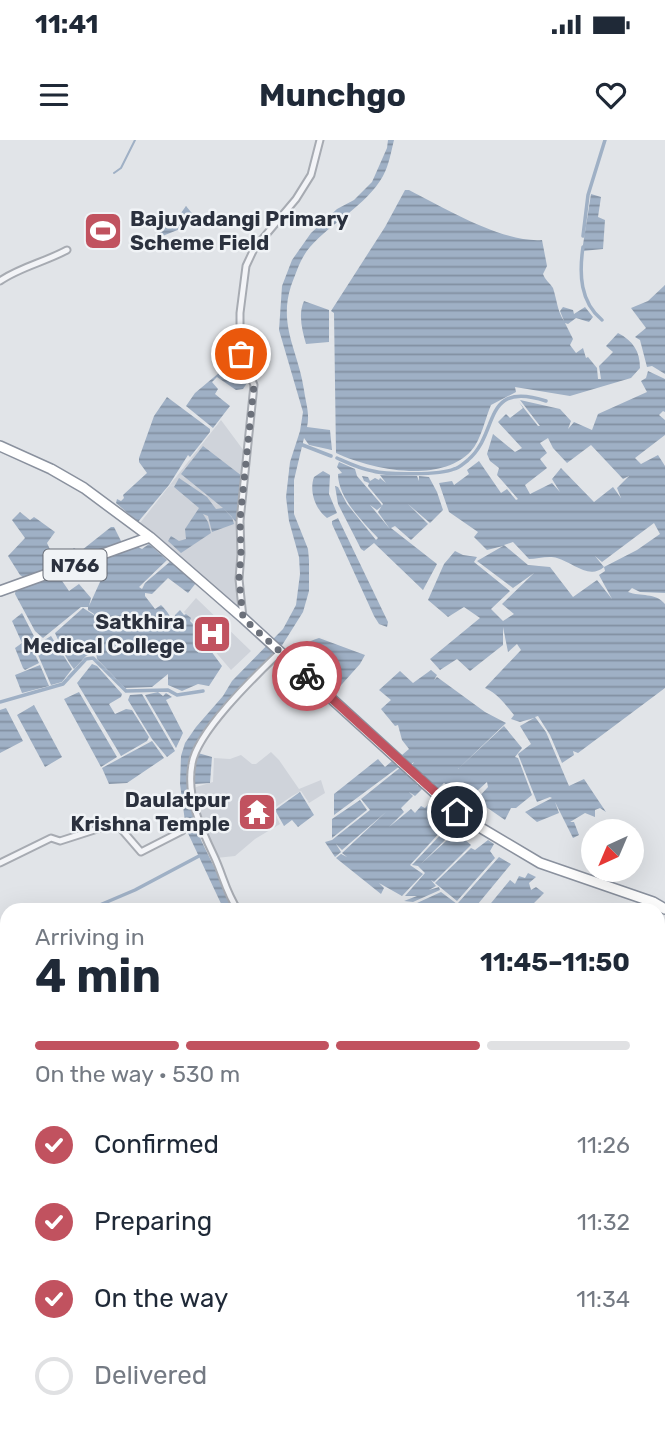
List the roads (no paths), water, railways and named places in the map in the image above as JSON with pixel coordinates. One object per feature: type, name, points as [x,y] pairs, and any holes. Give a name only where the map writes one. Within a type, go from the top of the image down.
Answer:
[{"type":"highway","points":[[0,446],[51,469],[84,488],[150,537],[471,822],[540,863],[655,903]]},
{"type":"highway","name":"N766","points":[[0,591],[150,537]]},
{"type":"street","points":[[243,618],[239,579],[240,520],[254,385],[240,351],[240,313],[246,266],[254,249],[296,199],[311,175],[320,140]]},
{"type":"street","points":[[0,281],[67,250]]},
{"type":"street","points":[[234,903],[197,819],[191,765],[199,745],[234,698],[276,655],[282,653]]},
{"type":"street","points":[[0,863],[51,838],[60,841],[117,822],[141,852],[182,831]]},
{"type":"water","points":[[388,140],[394,140],[388,163],[376,187],[307,251],[291,286],[288,327],[308,413],[307,427],[330,430],[332,450],[309,445],[304,438],[294,480],[294,514],[308,549],[309,560],[309,591],[303,612],[281,647],[208,728],[194,747],[189,766],[191,801],[201,840],[232,903],[221,903],[186,829],[180,784],[181,756],[185,743],[196,727],[223,696],[232,681],[283,629],[296,605],[299,557],[289,521],[286,497],[290,462],[303,412],[279,330],[282,286],[292,260],[311,233],[337,209],[354,200],[372,182]]},
{"type":"water","points":[[405,190],[492,230],[510,236],[542,240],[547,266],[543,274],[553,288],[558,309],[564,321],[560,311],[563,307],[573,310],[574,314],[585,307],[593,317],[589,322],[576,318],[568,324],[565,323],[573,339],[570,345],[576,353],[583,348],[586,358],[597,368],[598,379],[601,379],[599,366],[613,352],[606,346],[618,333],[635,347],[640,368],[631,378],[570,396],[515,387],[516,392],[491,405],[471,451],[442,468],[425,471],[387,469],[336,453],[334,313],[331,311],[385,227]]},
{"type":"water","points":[[591,194],[601,197],[598,217],[605,220],[603,249],[582,251]]},
{"type":"water","points":[[186,206],[195,217],[185,227],[160,237],[159,220],[181,213]]},
{"type":"water","points":[[665,285],[665,374],[652,366],[647,367],[640,340],[635,337],[646,328],[631,308],[648,301]]},
{"type":"water","points":[[304,301],[329,310],[329,342],[306,344],[301,317]]},
{"type":"water","points":[[226,367],[243,374],[247,383],[243,389],[236,390],[217,377],[212,382],[218,389],[215,394],[230,406],[213,428],[186,406],[195,393]]},
{"type":"water","points":[[648,371],[665,379],[665,412],[659,415],[665,420],[665,435],[635,458],[641,464],[658,455],[665,466],[665,593],[640,592],[632,588],[628,592],[652,596],[665,604],[665,688],[578,753],[573,751],[574,755],[562,763],[550,735],[538,716],[535,717],[546,732],[569,786],[584,779],[606,812],[600,808],[595,810],[595,817],[585,813],[570,822],[574,822],[579,835],[573,838],[555,802],[559,813],[537,822],[525,812],[552,798],[537,802],[518,754],[531,744],[520,726],[534,718],[520,722],[511,719],[514,715],[508,707],[498,696],[485,688],[521,650],[517,644],[508,652],[503,627],[503,645],[470,671],[457,659],[440,670],[430,659],[480,618],[464,607],[448,617],[428,600],[444,564],[455,551],[477,557],[474,562],[510,591],[491,609],[503,621],[514,614],[502,604],[534,573],[513,588],[477,561],[503,546],[487,550],[474,537],[478,532],[449,512],[439,483],[452,481],[454,485],[469,474],[467,470],[479,461],[501,493],[507,489],[518,499],[497,475],[499,468],[490,461],[487,454],[493,434],[515,452],[522,448],[498,422],[506,414],[510,418],[523,408],[519,402],[540,426],[520,400],[560,409],[571,421],[568,429],[574,422],[592,430],[598,414],[647,392],[641,381],[646,378]],"holes":[[[548,438],[567,463],[591,445],[623,479],[629,476],[617,488],[621,498],[613,487],[594,502],[561,468],[552,479],[560,492],[552,483],[530,494],[525,485],[547,468],[540,459],[547,453],[540,443]],[[654,523],[660,534],[637,550],[604,567],[595,556],[602,562]],[[513,542],[529,559],[554,557],[586,571],[598,571],[604,567],[605,571],[599,575],[612,599],[597,580],[573,597],[550,567],[528,565],[504,545]]]},
{"type":"water","points":[[167,397],[210,429],[210,432],[190,457],[188,455],[169,485],[138,522],[116,503],[117,499],[121,501],[123,495],[147,473],[139,458],[154,416]]},
{"type":"water","points":[[203,446],[242,476],[240,520],[237,523],[232,518],[234,524],[212,532],[208,516],[203,514],[211,533],[181,553],[168,541],[171,536],[179,541],[186,539],[185,529],[199,508],[174,487],[179,478],[207,497],[216,509],[223,508],[181,474]]},
{"type":"water","points":[[339,462],[355,469],[357,476],[382,506],[362,476],[368,477],[370,481],[380,478],[386,483],[380,475],[417,476],[419,481],[419,476],[429,477],[443,510],[430,523],[408,504],[428,524],[411,540],[395,526],[391,528],[437,564],[423,590],[374,543],[364,551],[361,549],[338,504],[335,486],[338,487],[347,504],[376,540],[378,538],[352,509],[342,492],[338,474],[342,473],[337,467]],"holes":[[[370,505],[377,510],[382,506],[378,512],[390,529]]]},
{"type":"water","points":[[323,471],[330,475],[329,494],[337,513],[327,518],[316,505],[312,488],[314,477]]},
{"type":"water","points":[[20,512],[30,520],[34,517],[55,532],[47,543],[58,566],[23,577],[20,575],[8,556],[25,538],[12,520]]},
{"type":"water","points":[[338,518],[388,622],[387,627],[379,624],[374,616],[332,524],[332,521]]},
{"type":"water","points":[[114,527],[122,543],[63,564],[59,561],[74,548],[77,554]]},
{"type":"water","points":[[149,544],[167,560],[139,587],[142,589],[145,583],[172,560],[196,583],[188,593],[168,578],[152,594],[145,593],[145,596],[155,609],[161,605],[174,625],[177,625],[174,622],[175,615],[180,610],[191,618],[190,621],[204,641],[201,645],[208,652],[211,651],[222,666],[209,686],[198,684],[182,691],[168,685],[168,674],[152,687],[125,688],[97,659],[96,652],[86,656],[74,669],[55,633],[83,608],[94,615],[96,627],[94,614],[88,607],[81,607],[43,638],[35,631],[15,594],[16,587],[58,575],[69,591],[79,584],[91,598],[89,606],[105,571],[107,558],[138,547],[142,549]]},
{"type":"water","points":[[22,613],[38,644],[51,636],[72,669],[62,682],[51,685],[35,648],[37,644],[32,648],[39,663],[25,670],[23,668],[15,648],[22,643],[12,621]]},
{"type":"water","points":[[319,638],[365,655],[334,693],[294,656],[304,644]]},
{"type":"water","points":[[92,664],[97,666],[122,694],[109,704],[115,714],[126,709],[132,710],[149,737],[147,741],[121,756],[77,683]]},
{"type":"water","points":[[40,665],[49,686],[22,693],[15,675]]},
{"type":"water","points":[[431,670],[437,675],[434,680],[437,677],[485,712],[506,723],[458,769],[504,726],[522,748],[515,757],[518,758],[532,795],[516,808],[511,808],[505,820],[476,800],[488,787],[487,782],[466,801],[444,783],[437,790],[412,765],[414,762],[411,764],[402,755],[409,749],[402,740],[398,725],[395,726],[381,709],[391,700],[379,690],[400,671],[413,683]]},
{"type":"water","points":[[79,692],[117,757],[101,767],[64,699]]},
{"type":"water","points":[[158,692],[172,697],[166,700],[183,733],[176,748],[145,695]]},
{"type":"water","points":[[142,694],[175,751],[167,757],[152,739],[128,700],[130,695]]},
{"type":"water","points":[[34,705],[62,757],[45,767],[17,715]]},
{"type":"water","points":[[6,708],[23,741],[0,753],[0,710]]},
{"type":"water","points":[[152,741],[164,758],[127,783],[109,784],[102,768]]},
{"type":"water","points":[[198,753],[212,757],[210,783],[194,784],[194,763]]},
{"type":"water","points":[[378,759],[385,767],[392,761],[397,761],[400,766],[334,815],[334,794]]},
{"type":"water","points":[[401,767],[417,786],[420,784],[424,787],[415,796],[409,792],[413,796],[401,808],[404,812],[389,827],[411,809],[415,813],[421,806],[425,808],[433,799],[446,810],[441,817],[426,809],[438,819],[434,823],[442,830],[410,865],[423,874],[402,896],[379,883],[384,888],[381,894],[336,858],[341,854],[347,857],[342,853],[386,812],[342,850],[336,844],[341,852],[335,857],[325,842],[332,840],[370,810],[361,799]]},
{"type":"water","points":[[300,792],[314,815],[298,827],[292,820],[284,826],[275,810]]},
{"type":"water","points":[[360,800],[367,810],[332,838],[332,819]]},
{"type":"water","points":[[445,830],[451,834],[421,864],[458,830],[464,833],[463,838],[471,845],[434,882],[431,880],[436,886],[429,890],[439,887],[440,890],[413,902],[404,901],[417,896],[405,896],[425,873],[418,866],[412,865]]},
{"type":"water","points":[[488,840],[494,844],[490,851],[495,858],[457,901],[435,883],[471,848],[475,850]]},
{"type":"water","points":[[499,857],[511,864],[479,903],[458,903]]},
{"type":"water","points":[[528,873],[536,877],[529,883],[531,890],[536,887],[544,893],[534,903],[491,903],[510,880],[515,884],[519,876],[525,878]]},
{"type":"water","points":[[441,892],[456,903],[417,903]]},
{"type":"waterway","points":[[114,173],[121,168],[135,140]]},
{"type":"waterway","points":[[583,236],[588,195],[605,140]]},
{"type":"waterway","points":[[583,247],[581,277],[585,296],[602,320]]},
{"type":"waterway","points":[[337,458],[380,472],[414,474],[447,471],[461,465],[478,449],[501,403],[525,396],[546,401]]},
{"type":"waterway","points":[[300,444],[331,456]]},
{"type":"waterway","points":[[0,702],[63,684],[86,659],[93,658],[126,691],[168,690],[177,695],[203,691]]},
{"type":"waterway","points":[[104,903],[199,856]]},
{"type":"place","name":"Bajuyadangi Primary Scheme Field","points":[[103,231]]},
{"type":"place","name":"Satkhira Medical College","points":[[212,634]]},
{"type":"place","name":"Daulatpur Krishna Temple","points":[[257,812]]}]
